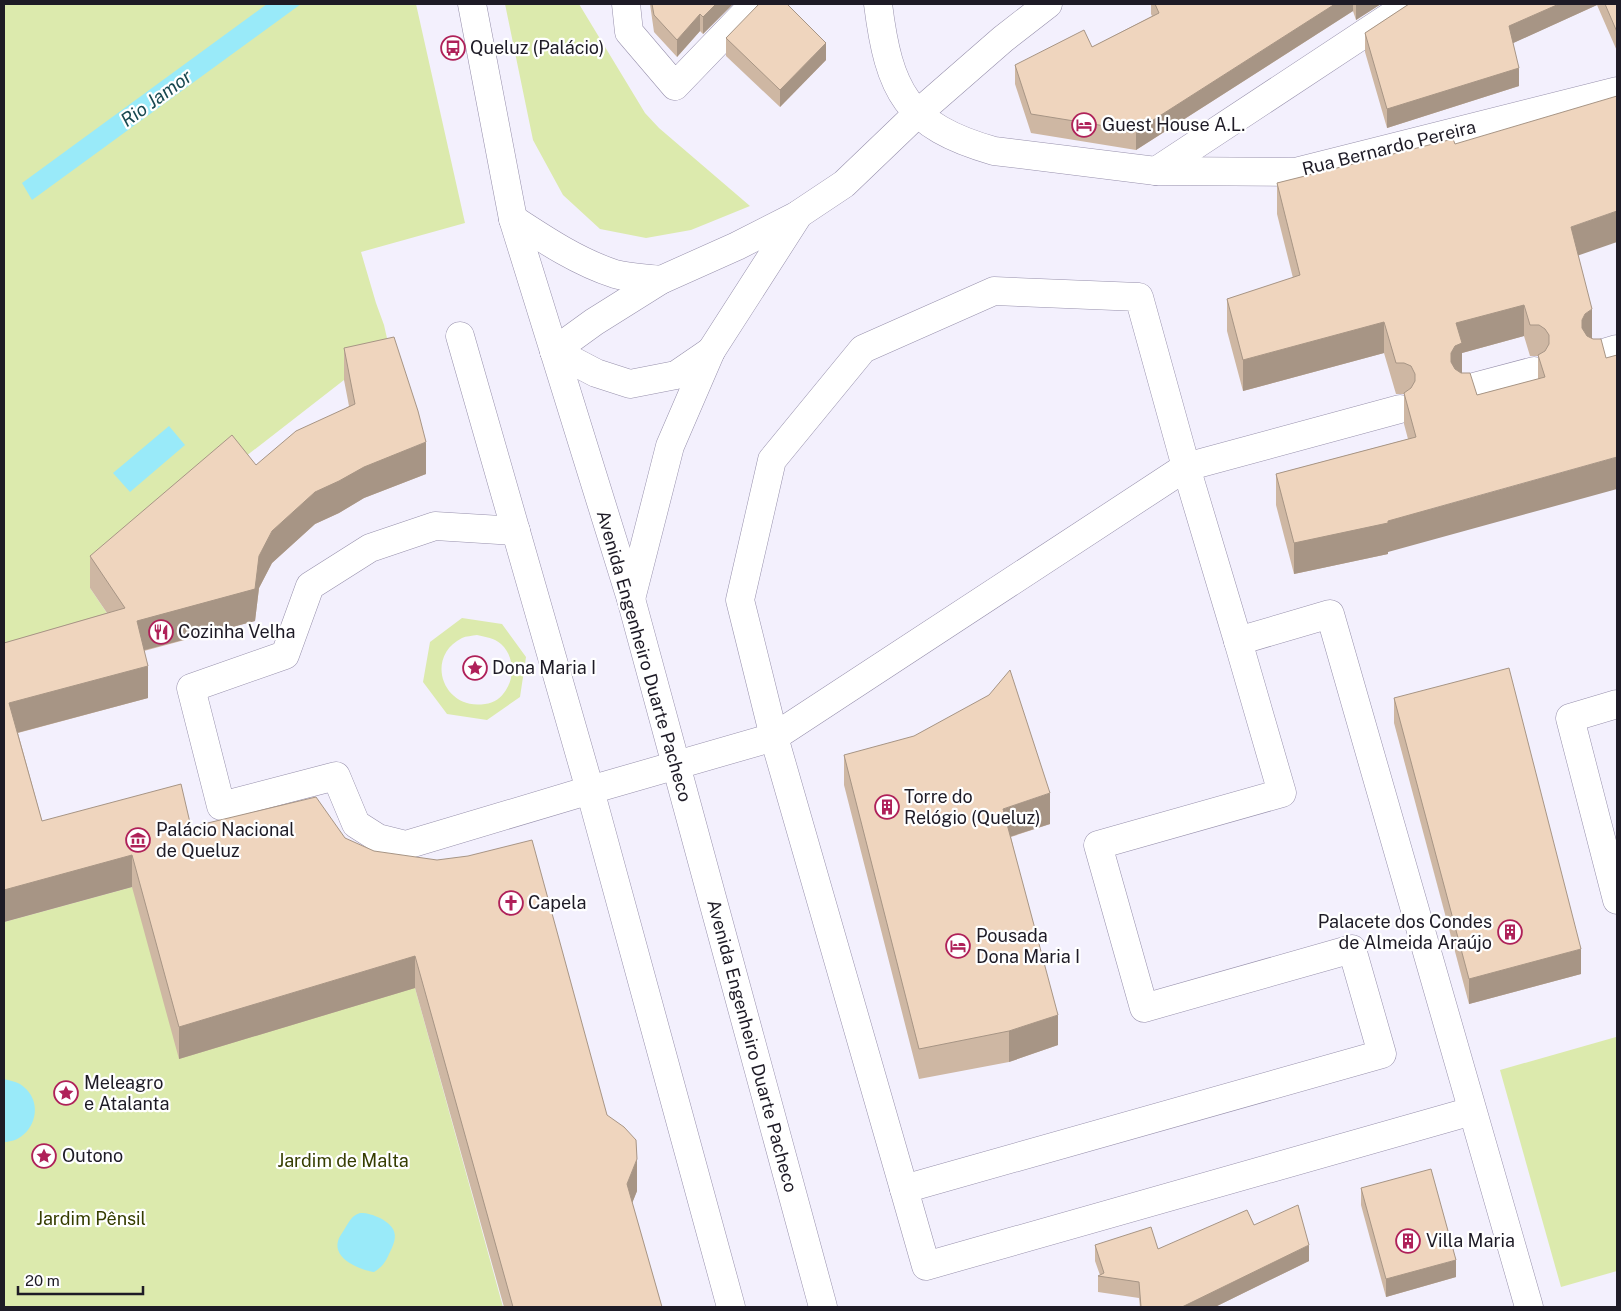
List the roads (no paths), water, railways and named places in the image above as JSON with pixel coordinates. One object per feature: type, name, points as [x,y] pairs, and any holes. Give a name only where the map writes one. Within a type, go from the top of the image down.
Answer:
[{"type":"street","name":"Avenida Engenheiro Duarte Pacheco","points":[[472,4],[513,219],[631,600],[824,1307]]},
{"type":"street","points":[[626,4],[629,32],[674,86],[754,4]]},
{"type":"street","name":"Rua Bernardo Pereira","points":[[878,4],[890,71],[900,92],[917,114],[938,130],[968,144],[994,151],[1156,171],[1295,172],[1617,91]]},
{"type":"street","points":[[711,351],[676,375],[630,384],[596,373],[554,350],[594,322],[661,280],[737,246],[799,214],[844,184],[917,114],[1003,39],[1047,4]]},
{"type":"street","points":[[1156,171],[1409,4]]},
{"type":"street","points":[[631,600],[670,446],[711,351],[799,214]]},
{"type":"street","points":[[513,219],[556,247],[582,261],[616,274],[661,280]]},
{"type":"street","points":[[904,1189],[1382,1054],[1352,949],[1144,1008],[1098,845],[1282,793],[1186,467],[1139,297],[994,291],[863,349],[772,460],[740,600],[774,737],[926,1266],[1472,1111]]},
{"type":"street","points":[[460,336],[590,790],[731,1307]]},
{"type":"street","points":[[1466,389],[1534,371]]},
{"type":"street","points":[[516,531],[435,526],[370,548],[310,586],[285,655],[191,688],[221,806],[336,776],[356,824],[378,838],[406,845],[774,737],[1186,467],[1400,409]]},
{"type":"street","points":[[1238,640],[1330,614],[1529,1307]]},
{"type":"street","points":[[1617,704],[1570,718],[1617,900]]},
{"type":"water","name":"Rio Jamor","points":[[267,4],[301,4],[32,200],[22,183]]},
{"type":"water","points":[[169,426],[185,445],[130,492],[113,473]]},
{"type":"water","points":[[4,1079],[18,1083],[25,1088],[31,1096],[35,1113],[28,1130],[22,1136],[4,1142]]},
{"type":"water","points":[[360,1213],[380,1218],[390,1225],[395,1233],[394,1243],[386,1260],[374,1272],[349,1263],[340,1253],[338,1247],[339,1238],[349,1222]]},
{"type":"place","name":"Queluz (Palácio)","points":[[453,48]]},
{"type":"place","name":"Guest House A.L.","points":[[1084,125]]},
{"type":"place","name":"Cozinha Velha","points":[[161,632]]},
{"type":"place","name":"Dona Maria I","points":[[475,668]]},
{"type":"place","name":"Torre do Relógio (Queluz)","points":[[887,807]]},
{"type":"place","name":"Palácio Nacional de Queluz","points":[[138,840]]},
{"type":"place","name":"Capela","points":[[511,903]]},
{"type":"place","name":"Palacete dos Condes de Almeida Araújo","points":[[1510,932]]},
{"type":"place","name":"Pousada Dona Maria I","points":[[958,946]]},
{"type":"place","name":"Meleagro e Atalanta","points":[[66,1093]]},
{"type":"place","name":"Outono","points":[[44,1156]]},
{"type":"place","name":"Villa Maria","points":[[1408,1241]]},
{"type":"park label","name":"Jardim de Malta","points":[[343,1161]]},
{"type":"park label","name":"Jardim Pênsil","points":[[91,1219]]}]
